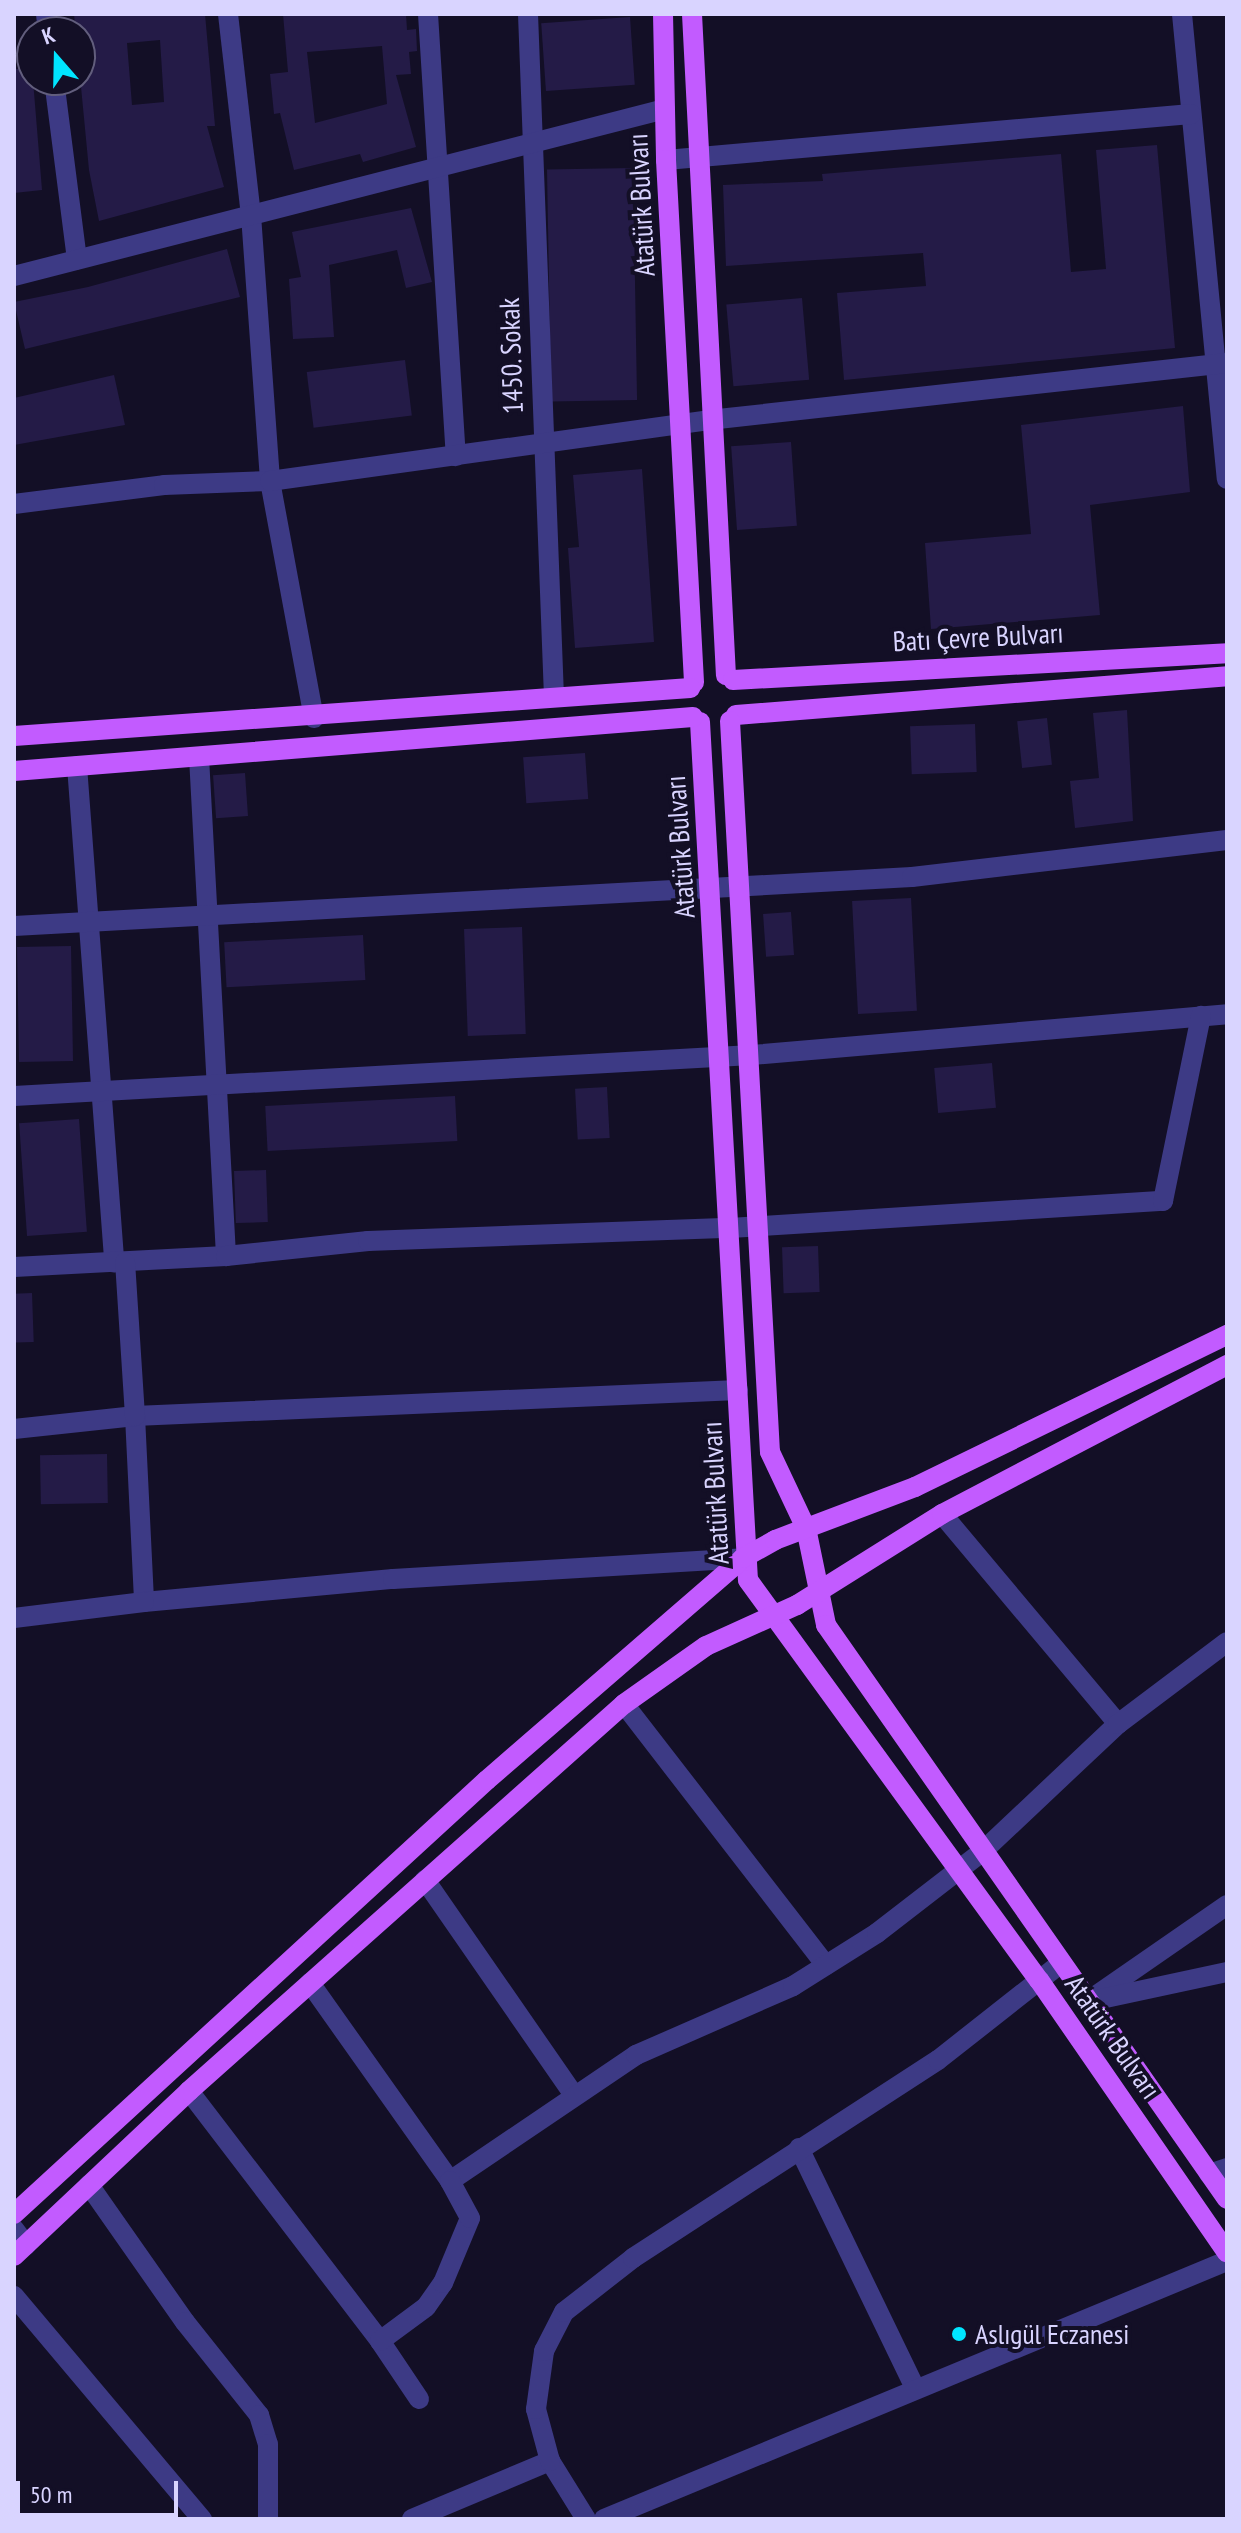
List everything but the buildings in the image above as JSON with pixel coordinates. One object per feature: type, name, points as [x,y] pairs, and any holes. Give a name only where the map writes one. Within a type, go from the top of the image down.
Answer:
[{"type":"main road","name":"Atatürk Bulvarı","points":[[663,14],[666,160],[692,685]]},
{"type":"main road","name":"Atatürk Bulvarı","points":[[692,14],[709,420],[729,678]]},
{"type":"main road","name":"Batı Çevre Bulvarı","points":[[729,678],[1227,653]]},
{"type":"main road","points":[[14,736],[314,718],[692,685],[709,673],[729,678],[741,693],[733,718],[715,727],[696,720],[14,771]]},
{"type":"main road","name":"Batı Çevre Bulvarı","points":[[733,718],[1227,676]]},
{"type":"main road","points":[[692,685],[687,703],[696,720]]},
{"type":"main road","name":"Atatürk Bulvarı","points":[[733,718],[770,1452],[806,1528],[826,1625],[1087,2002],[1218,2171],[1227,2199]]},
{"type":"main road","name":"Atatürk Bulvarı","points":[[696,720],[712,885],[738,1390],[743,1558],[748,1580],[771,1616],[1039,1980],[1227,2253]]},
{"type":"main road","points":[[14,2214],[487,1780],[743,1558],[806,1528],[915,1487],[1227,1335]]},
{"type":"main road","points":[[18,2243],[89,2185],[189,2091],[624,1704],[706,1646],[771,1616],[942,1514],[1227,1365]]},
{"type":"street","points":[[228,14],[251,215],[270,481],[314,718]]},
{"type":"street","points":[[428,14],[456,456]]},
{"type":"street","name":"1450. Sokak","points":[[528,14],[554,697]]},
{"type":"street","points":[[1182,14],[1220,366],[1227,479]]},
{"type":"street","points":[[56,96],[77,260]]},
{"type":"street","points":[[14,276],[665,109]]},
{"type":"street","points":[[666,160],[696,154],[1191,114]]},
{"type":"street","points":[[14,504],[164,485],[270,481],[709,420],[1220,366]]},
{"type":"street","points":[[199,757],[226,1256]]},
{"type":"street","points":[[77,766],[101,1091],[135,1416],[144,1602]]},
{"type":"street","points":[[14,926],[712,885],[912,877],[1227,840]]},
{"type":"street","points":[[14,1096],[752,1055],[1227,1014]]},
{"type":"street","points":[[14,1267],[226,1256],[368,1241],[730,1228],[1163,1201],[1201,1016]]},
{"type":"street","points":[[14,1429],[135,1416],[738,1390]]},
{"type":"street","points":[[942,1514],[1118,1724]]},
{"type":"street","points":[[14,1618],[144,1602],[393,1579],[743,1558]]},
{"type":"street","points":[[450,2181],[636,2055],[793,1986],[826,1965],[960,1870],[1118,1724],[1227,1642]]},
{"type":"street","points":[[624,1704],[826,1965]]},
{"type":"street","points":[[425,1880],[574,2095]]},
{"type":"street","points":[[1087,2002],[1227,1905]]},
{"type":"street","points":[[586,2519],[550,2461],[540,2429],[537,2382],[544,2351],[564,2312],[633,2258],[938,2060],[1060,1964]]},
{"type":"street","points":[[1087,2002],[1227,1972]]},
{"type":"street","points":[[310,1983],[450,2181],[470,2218],[443,2283],[426,2307],[380,2341]]},
{"type":"street","points":[[189,2091],[380,2341],[419,2399]]},
{"type":"street","points":[[799,2148],[915,2388]]},
{"type":"street","points":[[89,2185],[185,2322],[259,2415],[268,2444],[268,2519]]},
{"type":"street","points":[[604,2519],[1227,2261]]},
{"type":"street","points":[[14,2296],[202,2519]]},
{"type":"street","points":[[412,2519],[550,2461]]},
{"type":"place","name":"Aslıgül Eczanesi","points":[[959,2334]]}]
